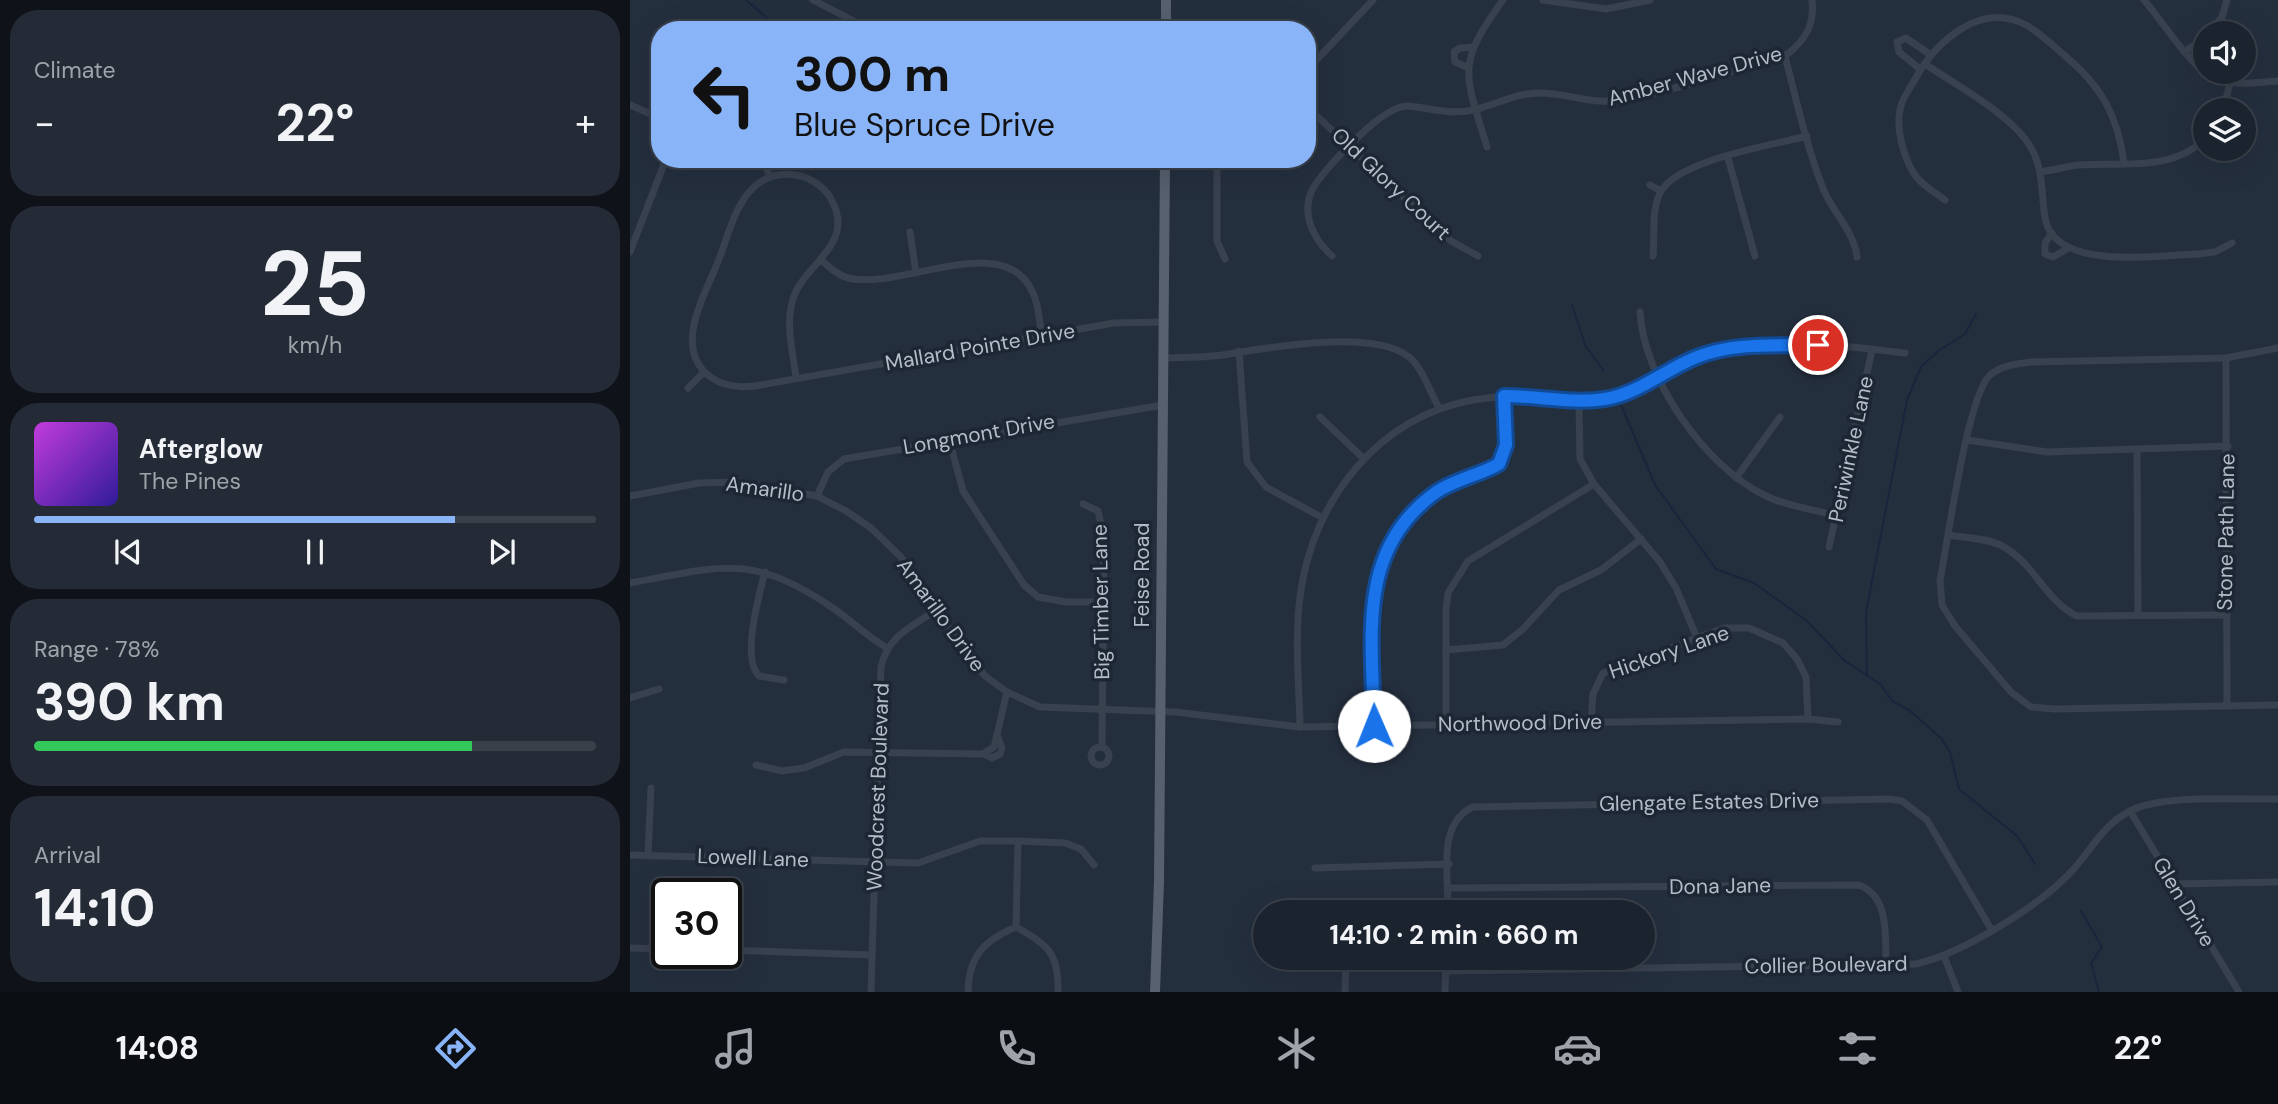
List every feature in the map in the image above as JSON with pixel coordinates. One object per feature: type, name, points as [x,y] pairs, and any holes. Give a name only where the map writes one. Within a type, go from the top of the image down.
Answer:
[{"type":"main road","points":[[1166,0],[1166,21]]},
{"type":"main road","name":"Feise Road","points":[[1155,992],[1165,168]]},
{"type":"street","points":[[813,0],[854,21]]},
{"type":"street","points":[[1316,60],[1373,0]]},
{"type":"street","points":[[1488,147],[1476,110],[1467,67],[1472,47],[1503,0]]},
{"type":"street","points":[[1543,0],[1606,9],[1650,0]]},
{"type":"street","name":"Amber Wave Drive","points":[[1332,256],[1314,237],[1307,216],[1309,200],[1323,174],[1392,110],[1406,106],[1452,112],[1476,110],[1505,97],[1532,93],[1560,95],[1591,102],[1621,100],[1785,56],[1795,48],[1810,28],[1812,0]]},
{"type":"street","points":[[2144,0],[2193,59]]},
{"type":"street","points":[[2219,21],[2227,0]]},
{"type":"street","points":[[1945,200],[1913,174],[1899,127],[1900,107],[1931,55],[1968,23],[1989,19],[2025,24],[2096,85],[2111,109],[2121,137],[2124,163]]},
{"type":"street","points":[[1931,55],[1906,38],[1897,42],[1899,52],[2015,129],[2030,147],[2040,172],[2045,217],[2052,233],[2067,249],[2095,255],[2199,254],[2214,252],[2231,243]]},
{"type":"street","points":[[2186,51],[2193,46]]},
{"type":"street","points":[[1467,67],[1455,62],[1454,52],[1460,48],[1472,47]]},
{"type":"street","points":[[1785,56],[1822,186],[1834,212],[1855,241],[1857,257]]},
{"type":"street","points":[[2256,82],[2278,81]]},
{"type":"street","points":[[630,105],[651,114]]},
{"type":"street","name":"Old Glory Court","points":[[1316,115],[1451,241],[1478,256]]},
{"type":"street","points":[[1653,256],[1655,209],[1661,191],[1674,176],[1807,136]]},
{"type":"street","points":[[2040,172],[2076,166],[2150,164],[2175,159],[2193,149]]},
{"type":"street","points":[[1728,158],[1755,256]]},
{"type":"street","points":[[630,252],[663,168]]},
{"type":"street","points":[[766,168],[770,176]]},
{"type":"street","points":[[1217,168],[1217,241],[1225,259]]},
{"type":"street","points":[[688,388],[704,372],[692,350],[695,319],[737,212],[751,189],[770,176],[788,174],[811,179],[833,203],[838,230],[832,247],[797,288],[790,310],[788,320],[796,378]]},
{"type":"street","points":[[1650,185],[1661,191]]},
{"type":"street","points":[[910,232],[916,273]]},
{"type":"street","points":[[2052,233],[2045,243],[2045,254],[2053,257],[2067,249]]},
{"type":"street","points":[[821,260],[845,277],[867,281],[993,262],[1017,271],[1034,295],[1042,335]]},
{"type":"street","points":[[1640,312],[1647,353],[1699,443],[1736,478],[1767,497],[1836,516]]},
{"type":"street","name":"Mallard Pointe Drive","points":[[704,372],[717,382],[732,386],[755,386],[1114,323],[1164,322]]},
{"type":"street","points":[[1164,358],[1273,345],[1374,343],[1393,348],[1409,357],[1418,367],[1438,408]]},
{"type":"street","points":[[1300,727],[1300,600],[1311,543],[1321,517],[1363,458],[1399,430],[1438,408],[1504,396],[1579,401],[1621,395],[1694,358],[1721,349],[1818,345],[1905,354]]},
{"type":"street","points":[[2278,348],[2226,358],[2031,362],[2011,366],[1990,375],[1972,410],[1940,580],[1942,604],[1955,626],[2020,701],[2031,707],[2054,709],[2278,705]]},
{"type":"street","name":"Periwinkle Lane","points":[[1829,547],[1872,350]]},
{"type":"street","points":[[1238,351],[1247,462],[1266,487],[1321,517]]},
{"type":"street","name":"Stone Path Lane","points":[[2226,358],[2227,706]]},
{"type":"street","points":[[1374,726],[1373,594],[1380,568],[1403,523],[1435,494],[1452,483],[1499,464],[1506,445],[1504,396]]},
{"type":"street","points":[[1579,401],[1580,458],[1594,484],[1642,539],[1676,588],[1697,638]]},
{"type":"street","name":"Longmont Drive","points":[[817,496],[828,472],[845,459],[949,439],[1163,405]]},
{"type":"street","points":[[1321,417],[1363,458]]},
{"type":"street","points":[[1736,478],[1780,417]]},
{"type":"street","points":[[949,439],[963,491],[1024,585],[1038,597],[1104,602]]},
{"type":"street","points":[[1967,440],[2047,452],[2228,446]]},
{"type":"street","points":[[2137,450],[2138,615]]},
{"type":"street","name":"Amarillo","points":[[630,496],[719,482],[762,485],[817,496]]},
{"type":"street","points":[[1446,724],[1448,593],[1468,561],[1594,484]]},
{"type":"street","name":"Amarillo Drive","points":[[817,496],[871,528],[901,557],[964,650],[985,676],[1007,692],[1040,706],[1160,711]]},
{"type":"street","name":"Big Timber Lane","points":[[1083,504],[1100,515],[1104,536],[1102,747]]},
{"type":"street","points":[[1949,535],[2001,545],[2017,556],[2056,604],[2077,616],[2225,614]]},
{"type":"street","points":[[1446,650],[1503,645],[1523,629],[1553,595],[1571,583],[1601,570],[1642,539]]},
{"type":"street","points":[[630,583],[710,569],[743,567],[765,572],[806,590],[887,648],[904,631],[938,609]]},
{"type":"street","points":[[765,572],[757,606],[751,664],[759,676],[783,680]]},
{"type":"street","name":"Hickory Lane","points":[[1591,723],[1592,694],[1603,673],[1724,628],[1749,628],[1783,643],[1797,659],[1806,677],[1808,719]]},
{"type":"street","name":"Woodcrest Boulevard","points":[[871,992],[881,667],[887,648]]},
{"type":"street","points":[[630,698],[659,689]]},
{"type":"street","points":[[756,765],[782,771],[804,768],[844,752],[984,754],[993,747],[1007,692]]},
{"type":"street","name":"Northwood Drive","points":[[1160,711],[1300,727],[1808,719],[1838,722]]},
{"type":"street","points":[[648,856],[652,788]]},
{"type":"street","name":"Collier Boulevard","points":[[1446,971],[1916,964],[1944,956],[2052,892],[2109,825],[2130,811],[2152,803],[2278,799]]},
{"type":"street","name":"Glengate Estates Drive","points":[[1448,900],[1448,836],[1460,813],[1473,807],[1902,801],[1927,820],[1992,929]]},
{"type":"street","name":"Glen Drive","points":[[2130,811],[2239,992]]},
{"type":"street","name":"Lowell Lane","points":[[630,855],[918,863],[980,841],[1018,841],[1065,843],[1081,849],[1094,865]]},
{"type":"street","points":[[1016,927],[1018,841]]},
{"type":"street","points":[[1315,868],[1448,864]]},
{"type":"street","points":[[2174,884],[2278,882]]},
{"type":"street","name":"Dona Jane","points":[[1448,888],[1859,885],[1871,892],[1883,910],[1886,964]]},
{"type":"street","points":[[968,992],[968,971],[974,955],[995,937],[1016,927]]},
{"type":"street","points":[[1016,927],[1053,953],[1059,970],[1058,992]]},
{"type":"street","points":[[630,948],[651,949]]},
{"type":"street","points":[[742,951],[872,955]]},
{"type":"street","points":[[1944,956],[1958,992]]},
{"type":"street","points":[[1345,992],[1346,970]]},
{"type":"street","points":[[1445,992],[1446,971]]},
{"type":"waterway","points":[[746,0],[770,21]]},
{"type":"waterway","points":[[1572,305],[1586,347],[1604,371]]},
{"type":"waterway","points":[[1867,676],[1866,612],[1907,400],[1921,367],[1938,351],[1965,334],[1976,314]]},
{"type":"waterway","points":[[1622,407],[1655,485],[1716,569],[1754,583],[1807,621],[1845,661],[1881,685],[1892,701],[1909,710],[1941,738],[1950,752],[1959,789],[2017,836],[2035,864]]},
{"type":"waterway","points":[[2081,911],[2102,947],[2091,963],[2099,992]]},
{"type":"route","points":[[1374,726],[1373,594],[1380,568],[1403,523],[1435,494],[1452,483],[1499,464],[1506,445],[1504,396],[1542,396],[1579,401],[1606,399],[1621,395],[1694,358],[1721,349],[1760,345],[1818,345]]}]
